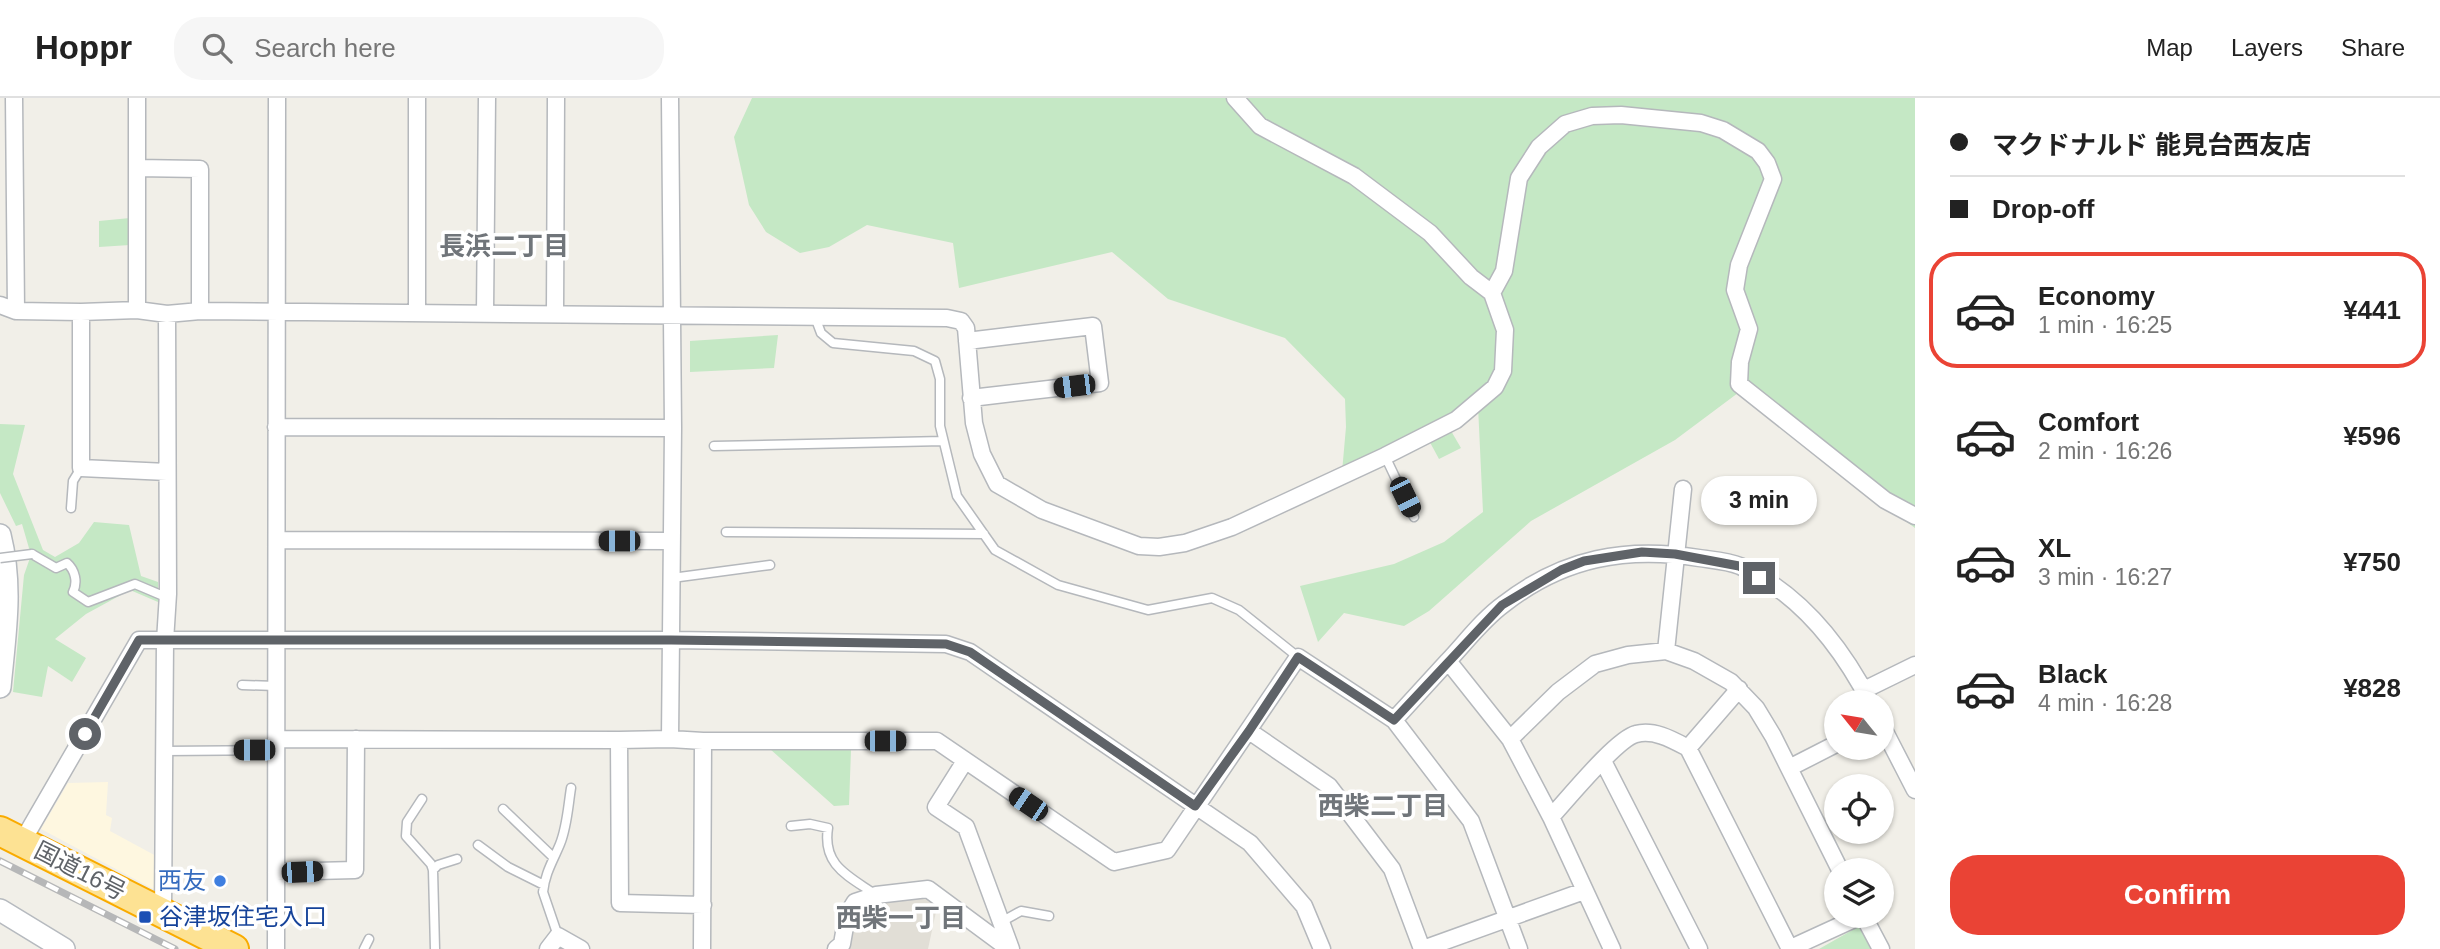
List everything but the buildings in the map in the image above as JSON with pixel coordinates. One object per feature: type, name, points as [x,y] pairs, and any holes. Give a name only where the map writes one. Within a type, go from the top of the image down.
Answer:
[{"type":"highway","name":"国道16号","points":[[11,836],[234,949]]},
{"type":"street","points":[[15,98],[8,308],[82,312],[137,310],[167,314],[200,311],[555,313],[815,316],[961,321],[966,328],[971,398],[982,454],[997,484],[1042,510],[1139,546],[1159,547],[1185,543],[1232,527],[1456,420],[1495,387],[1503,371],[1505,330],[1492,293],[1471,277],[1430,233],[1354,176],[1260,126],[1236,98]]},
{"type":"street","points":[[137,98],[137,310]]},
{"type":"street","points":[[276,949],[277,98]]},
{"type":"street","points":[[417,98],[417,313]]},
{"type":"street","points":[[485,313],[486,98]]},
{"type":"street","points":[[555,313],[556,98]]},
{"type":"street","points":[[670,98],[673,428],[670,738]]},
{"type":"street","points":[[1492,293],[1504,271],[1519,178],[1539,147],[1565,124],[1592,116],[1621,115],[1701,123],[1723,130],[1758,151],[1768,163],[1773,179],[1739,265],[1735,290],[1748,329],[1740,362],[1739,384],[1885,500],[1915,516]]},
{"type":"street","points":[[137,168],[200,169],[200,311]]},
{"type":"street","points":[[82,312],[81,468],[167,472]]},
{"type":"street","points":[[163,913],[165,641],[168,594],[167,314]]},
{"type":"street","points":[[967,341],[1092,319],[1100,383],[971,398]]},
{"type":"street","points":[[276,426],[673,428]]},
{"type":"street","points":[[1666,651],[1683,489]]},
{"type":"street","points":[[0,535],[7,563],[8,595],[0,687]]},
{"type":"street","points":[[276,540],[671,541]]},
{"type":"street","points":[[1394,720],[1502,605],[1561,570],[1584,561],[1642,552],[1675,554],[1739,566],[1779,590],[1816,620],[1863,690]]},
{"type":"street","points":[[11,836],[139,640],[671,640],[946,644],[970,652],[1251,843],[1304,906],[1322,949]]},
{"type":"street","points":[[1510,739],[1558,692],[1595,664],[1628,655],[1666,651],[1694,661],[1739,690],[1756,708],[1834,858]]},
{"type":"street","points":[[276,744],[356,739],[937,741],[1114,862],[1167,850],[1298,657],[1394,720],[1471,821],[1520,949]]},
{"type":"street","points":[[1448,661],[1510,739],[1551,817],[1612,949]]},
{"type":"street","points":[[1876,690],[1915,665]]},
{"type":"street","points":[[1688,748],[1739,690]]},
{"type":"street","points":[[1249,731],[1329,786],[1392,869],[1423,949],[1584,891]]},
{"type":"street","points":[[1551,817],[1618,745],[1635,734],[1656,733],[1688,748],[1790,949],[1835,928]]},
{"type":"street","points":[[276,872],[355,870],[356,739]]},
{"type":"street","points":[[619,740],[620,904],[703,905]]},
{"type":"street","points":[[702,949],[703,741]]},
{"type":"street","points":[[1894,749],[1915,790]]},
{"type":"street","points":[[1789,768],[1824,750]]},
{"type":"street","points":[[965,761],[936,807],[965,827],[1010,949]]},
{"type":"street","points":[[1603,761],[1699,949]]},
{"type":"street","points":[[836,949],[842,944],[847,915],[855,902],[876,895],[928,889],[1010,949]]},
{"type":"street","points":[[0,910],[64,949]]},
{"type":"street","points":[[1870,928],[1881,949]]},
{"type":"street","points":[[553,943],[581,949]]},
{"type":"lane","points":[[815,316],[821,333],[833,342],[914,351],[935,361],[940,379],[940,425],[957,496],[995,550],[1058,585],[1148,610],[1212,598],[1239,610],[1298,657]]},
{"type":"lane","points":[[714,446],[943,442]]},
{"type":"lane","points":[[1385,456],[1414,517]]},
{"type":"lane","points":[[71,508],[73,481],[81,468]]},
{"type":"lane","points":[[726,532],[984,534]]},
{"type":"lane","points":[[0,558],[32,554],[56,568],[67,563],[73,568],[76,586],[73,592],[88,602],[135,584],[161,595],[168,594]]},
{"type":"lane","points":[[673,578],[770,565]]},
{"type":"lane","points":[[242,685],[276,686]]},
{"type":"lane","points":[[164,751],[276,744]]},
{"type":"lane","points":[[553,943],[543,891],[545,875],[560,843],[571,788]]},
{"type":"lane","points":[[422,799],[407,822],[406,836],[431,864],[433,870],[435,949]]},
{"type":"lane","points":[[503,809],[553,857]]},
{"type":"lane","points":[[791,826],[810,824],[828,828],[827,852],[838,869],[876,895]]},
{"type":"lane","points":[[478,845],[508,867],[544,886]]},
{"type":"lane","points":[[433,870],[438,865],[457,859]]},
{"type":"lane","points":[[1001,922],[1021,911],[1049,916]]},
{"type":"lane","points":[[364,949],[369,939]]},
{"type":"shaded area","points":[[108,782],[106,815],[112,818],[110,831],[158,857],[159,892],[41,829],[68,783]]},
{"type":"shaded area","points":[[923,895],[937,907],[928,949],[844,949],[856,907]]},
{"type":"green space","points":[[752,98],[1915,98],[1915,528],[1822,460],[1742,390],[1675,440],[1531,521],[1429,611],[1404,626],[1344,613],[1318,642],[1300,586],[1394,564],[1444,542],[1483,512],[1478,406],[1447,424],[1461,448],[1439,459],[1426,435],[1342,472],[1346,427],[1345,399],[1285,338],[1168,299],[1112,252],[959,288],[953,243],[867,225],[829,247],[800,253],[766,232],[749,205],[734,137]]},
{"type":"green space","points":[[130,218],[130,245],[99,247],[99,221]]},
{"type":"green space","points":[[778,335],[774,368],[690,372],[690,341]]},
{"type":"green space","points":[[0,424],[25,425],[13,474],[43,550],[55,557],[79,543],[94,522],[129,525],[141,576],[158,582],[158,602],[130,590],[86,614],[55,639],[86,658],[72,682],[48,666],[42,697],[13,692],[24,575],[31,555],[22,524],[16,526],[0,493]]},
{"type":"green space","points":[[770,749],[851,750],[849,805],[834,806]]},
{"type":"green space","points":[[1856,928],[1865,928],[1874,949],[1819,949]]},
{"type":"railway","points":[[0,861],[175,949]]},
{"type":"place","name":"西友","points":[[220,881]]},
{"type":"place","name":"谷津坂住宅入口","points":[[145,917]]},
{"type":"district","name":"長浜二丁目","points":[[504,246]]},
{"type":"district","name":"西柴二丁目","points":[[1383,806]]},
{"type":"district","name":"西柴一丁目","points":[[901,918]]},
{"type":"route","points":[[85,734],[139,640],[671,640],[946,644],[970,652],[1195,806],[1298,657],[1394,720],[1502,605],[1531,586],[1584,561],[1642,552],[1675,554],[1739,566],[1759,578]]}]
